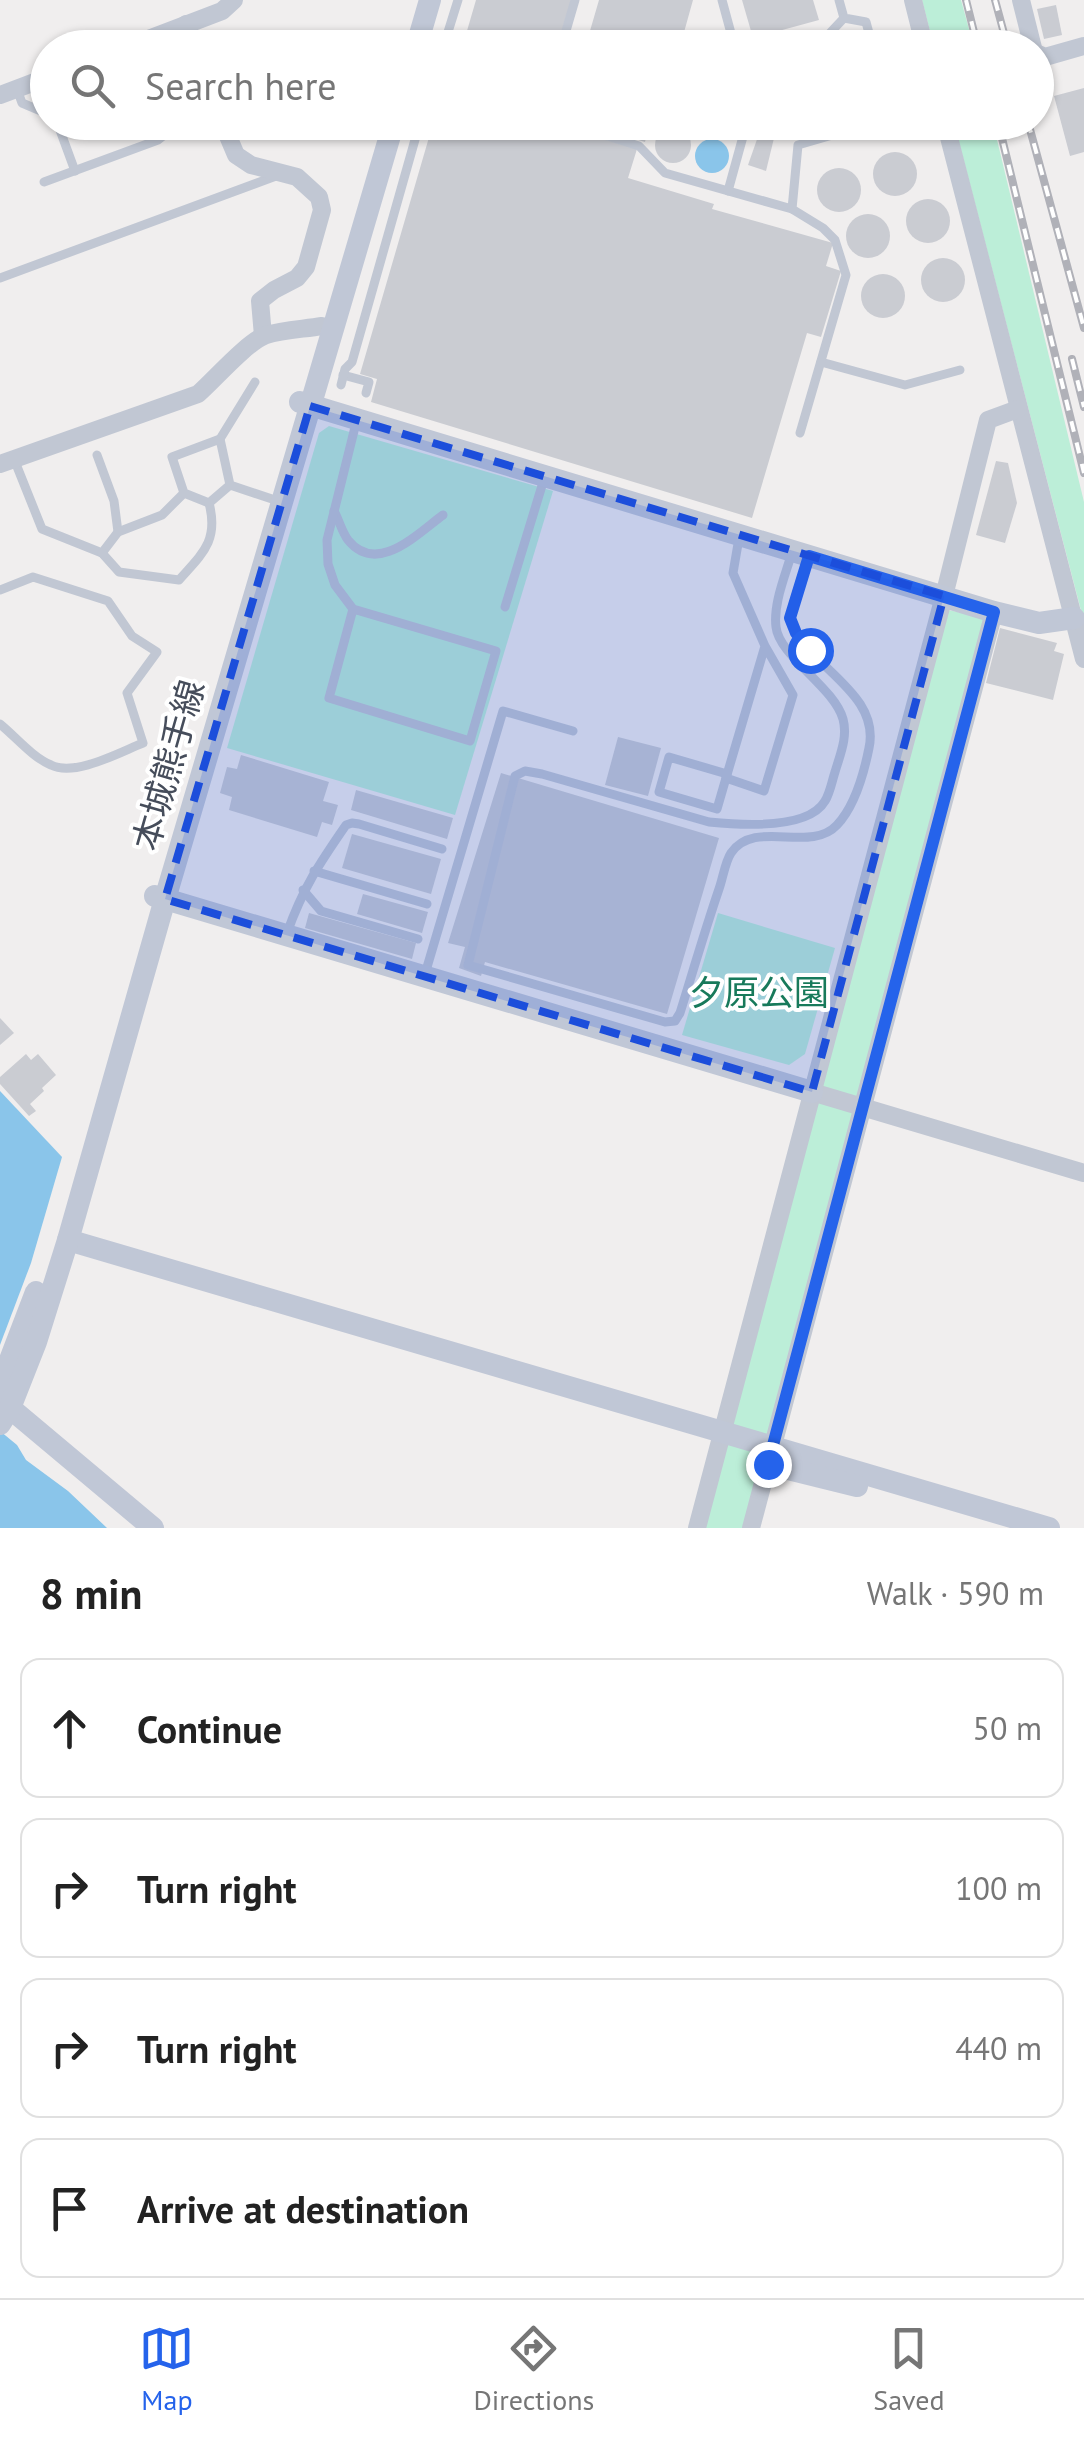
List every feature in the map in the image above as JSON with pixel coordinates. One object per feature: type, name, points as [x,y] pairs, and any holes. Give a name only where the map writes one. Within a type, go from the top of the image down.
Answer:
[{"type":"street","points":[[171,30],[222,11],[234,0]]},
{"type":"street","points":[[409,30],[418,0]]},
{"type":"street","points":[[421,30],[430,0]]},
{"type":"street","points":[[913,0],[921,30]]},
{"type":"street","points":[[1021,0],[1029,30]]},
{"type":"street","points":[[186,24],[188,30]]},
{"type":"street","points":[[1054,55],[1084,46]]},
{"type":"street","points":[[230,140],[236,154],[252,165],[297,177],[319,197],[322,210],[306,267],[297,278],[260,302],[263,336]]},
{"type":"street","name":"本城熊手線","points":[[3,1405],[36,1342],[68,1240],[160,898],[272,499],[305,404],[322,326],[377,140]]},
{"type":"street","name":"本城熊手線","points":[[3,1405],[20,1336],[55,1238],[160,898],[305,404],[388,140]]},
{"type":"street","points":[[950,140],[1084,659]]},
{"type":"street","points":[[7,462],[198,394],[263,336],[322,326]]},
{"type":"street","points":[[305,404],[994,612],[1038,623],[1074,618]]},
{"type":"street","points":[[696,1528],[988,420],[1018,409]]},
{"type":"street","points":[[751,1528],[994,612]]},
{"type":"street","points":[[160,898],[1084,1173]]},
{"type":"street","points":[[68,1240],[722,1433],[770,1455],[1032,1528]]},
{"type":"street","points":[[3,1405],[153,1528]]},
{"type":"street","points":[[770,1455],[1049,1528]]},
{"type":"lane","points":[[449,30],[458,0]]},
{"type":"lane","points":[[566,30],[575,0]]},
{"type":"lane","points":[[722,0],[730,30]]},
{"type":"lane","points":[[839,0],[844,18]]},
{"type":"lane","points":[[832,30],[844,18]]},
{"type":"lane","points":[[844,18],[866,22],[868,30]]},
{"type":"lane","points":[[8,92],[30,106]]},
{"type":"lane","points":[[64,140],[75,171]]},
{"type":"lane","points":[[44,182],[158,140]]},
{"type":"lane","points":[[366,393],[369,382],[342,380],[352,362],[415,140]]},
{"type":"lane","points":[[621,140],[640,146],[665,173],[792,208],[824,228],[835,240],[846,275],[800,433]]},
{"type":"lane","points":[[728,190],[742,140]]},
{"type":"lane","points":[[792,208],[798,145],[815,140]]},
{"type":"lane","points":[[0,278],[283,174]]},
{"type":"lane","points":[[821,362],[906,386],[960,370]]},
{"type":"lane","points":[[7,462],[42,528],[102,553],[119,572],[179,580],[207,549],[214,520],[209,504],[184,493],[172,456],[220,439],[255,382]]},
{"type":"lane","points":[[354,609],[328,698],[470,741],[496,651],[354,609],[335,584],[328,564],[327,540],[356,420]]},
{"type":"lane","points":[[220,439],[230,484]]},
{"type":"lane","points":[[97,455],[114,500],[118,532]]},
{"type":"lane","points":[[505,607],[545,476]]},
{"type":"lane","points":[[230,484],[272,499]]},
{"type":"lane","points":[[209,504],[230,484]]},
{"type":"lane","points":[[102,553],[118,532],[162,515],[184,493]]},
{"type":"lane","points":[[334,511],[348,539],[360,550],[374,555],[398,548],[443,515]]},
{"type":"lane","points":[[740,535],[734,574],[764,646],[794,695],[764,791],[726,776],[669,757],[659,792],[717,808],[726,776],[764,646]]},
{"type":"lane","points":[[801,554],[790,618],[796,633],[864,707],[872,729],[852,804],[835,828],[810,838],[758,837],[745,841],[732,852],[680,1013],[674,1021],[665,1022],[468,964],[515,776],[524,771],[709,822],[794,821],[812,815],[825,802],[844,744],[843,719],[820,684],[781,642],[776,629],[776,612],[801,554]]},
{"type":"lane","points":[[0,590],[33,578],[108,601],[132,636],[157,652],[127,692],[143,743],[93,763],[71,768],[52,766],[0,724]]},
{"type":"lane","points":[[424,976],[503,711],[573,731]]},
{"type":"lane","points":[[286,936],[314,871],[346,825],[352,822],[442,848]]},
{"type":"lane","points":[[314,871],[427,904]]},
{"type":"lane","points":[[304,890],[321,910],[418,939]]},
{"type":"highlighted area","points":[[310,406],[944,596],[812,1092],[165,899]]},
{"type":"green space","points":[[922,0],[961,0],[969,30],[930,30]]},
{"type":"green space","points":[[958,140],[997,140],[1084,502],[1084,622]]},
{"type":"green space","points":[[329,426],[553,491],[455,815],[227,748],[319,433]]},
{"type":"green space","points":[[948,610],[984,621],[743,1528],[702,1528]]},
{"type":"green space","name":"夕原公園","points":[[718,913],[835,948],[805,1054],[789,1065],[682,1035]]},
{"type":"water","points":[[706,140],[718,140],[728,150],[728,162],[718,172],[706,172],[696,162],[696,150]]},
{"type":"water","points":[[0,1091],[62,1157],[31,1263],[0,1345]]},
{"type":"water","points":[[0,1431],[17,1445],[26,1460],[68,1491],[107,1528],[0,1528]]},
{"type":"building","points":[[476,0],[571,0],[562,30],[467,30]]},
{"type":"building","points":[[599,0],[693,0],[685,30],[590,30]]},
{"type":"building","points":[[742,0],[813,0],[819,20],[782,30],[751,30]]},
{"type":"building","points":[[1056,5],[1062,35],[1054,37],[1054,30],[1042,30],[1037,9]]},
{"type":"building","points":[[1084,88],[1084,152],[1070,156],[1054,96]]},
{"type":"building","points":[[428,140],[607,140],[637,149],[628,178],[714,204],[712,209],[833,243],[826,266],[841,271],[821,337],[807,333],[752,518],[371,402],[377,379],[360,374]]},
{"type":"building","points":[[656,140],[690,140],[690,152],[680,162],[666,162],[656,152]]},
{"type":"building","points":[[757,140],[774,140],[766,171],[748,165]]},
{"type":"building","points":[[895,152],[911,158],[917,174],[911,190],[895,196],[879,190],[873,174],[879,158]]},
{"type":"building","points":[[839,168],[855,174],[861,190],[855,206],[839,212],[823,206],[817,190],[823,174]]},
{"type":"building","points":[[928,199],[944,205],[950,221],[944,237],[928,243],[912,237],[906,221],[912,205]]},
{"type":"building","points":[[868,214],[884,220],[890,236],[884,252],[868,258],[852,252],[846,236],[852,220]]},
{"type":"building","points":[[943,258],[959,264],[965,280],[959,296],[943,302],[927,296],[921,280],[927,264]]},
{"type":"building","points":[[883,274],[899,280],[905,296],[899,312],[883,318],[867,312],[861,296],[867,280]]},
{"type":"building","points":[[996,461],[1008,463],[1017,503],[1005,543],[976,535]]},
{"type":"building","points":[[1000,628],[1057,643],[1054,651],[1064,654],[1053,700],[986,683]]},
{"type":"building","points":[[618,737],[661,748],[648,796],[605,785]]},
{"type":"building","points":[[241,755],[329,782],[323,801],[338,805],[332,825],[322,822],[317,837],[229,810],[232,797],[220,793],[227,767],[237,769]]},
{"type":"building","points":[[501,773],[719,838],[667,1014],[485,962],[481,976],[459,968],[465,947],[448,943]]},
{"type":"building","points":[[356,790],[453,818],[447,839],[351,810]]},
{"type":"building","points":[[352,834],[441,859],[431,894],[342,868]]},
{"type":"building","points":[[363,894],[428,912],[422,933],[357,914]]},
{"type":"building","points":[[309,913],[416,943],[412,959],[305,928]]},
{"type":"building","points":[[0,1018],[14,1033],[0,1045]]},
{"type":"building","points":[[26,1054],[31,1060],[38,1054],[56,1075],[30,1104],[36,1111],[29,1116],[0,1084],[0,1077]]},
{"type":"railway","points":[[966,0],[974,30]]},
{"type":"railway","points":[[995,0],[1003,30]]},
{"type":"railway","points":[[1002,140],[1084,473]]},
{"type":"railway","points":[[1033,140],[1084,328]]},
{"type":"railway","points":[[1072,359],[1084,407]]},
{"type":"route","points":[[768,1464],[994,612],[809,556],[790,618],[810,650]]}]
